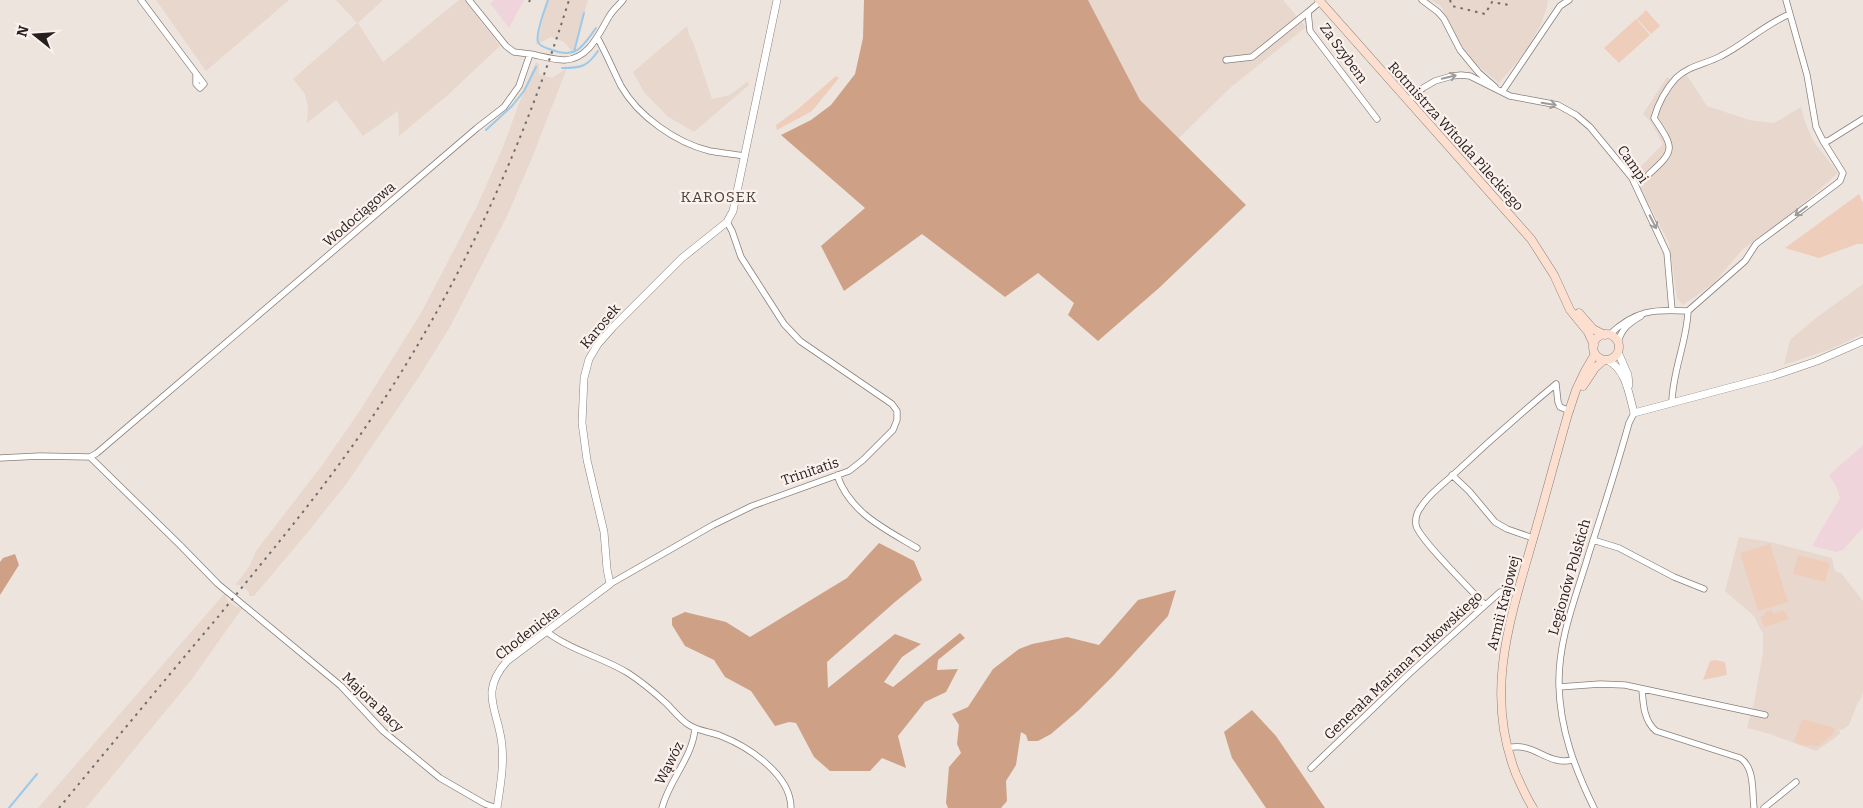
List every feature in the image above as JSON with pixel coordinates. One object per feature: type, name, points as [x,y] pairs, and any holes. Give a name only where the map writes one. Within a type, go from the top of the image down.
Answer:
[{"type":"main road","name":"Rotmistrza Witolda Pileckiego","points":[[1320,1],[1531,239],[1547,262],[1565,296],[1570,310],[1588,332],[1594,345]]},
{"type":"main road","name":"Rotmistrza Witolda Pileckiego","points":[[1565,296],[1592,329],[1607,335]]},
{"type":"main road","points":[[1607,335],[1613,336],[1618,343],[1618,352],[1614,358],[1606,360],[1596,354],[1594,345],[1596,339],[1607,335]]},
{"type":"main road","name":"Armii Krajowej","points":[[1529,807],[1515,772],[1502,720],[1501,673],[1505,639],[1571,408],[1582,377],[1596,354]]},
{"type":"main road","name":"Armii Krajowej","points":[[1571,408],[1590,375],[1606,360]]},
{"type":"street","points":[[141,0],[196,74]]},
{"type":"street","points":[[469,0],[506,46],[514,52],[560,59],[574,58],[586,51],[612,12],[623,0]]},
{"type":"street","points":[[727,222],[733,211],[777,0]]},
{"type":"street","points":[[1422,0],[1438,12],[1444,19],[1460,50],[1479,73],[1500,91],[1560,6],[1569,0]]},
{"type":"street","points":[[1607,335],[1629,318],[1650,312],[1688,310],[1745,260],[1756,244],[1840,181],[1843,173],[1839,164],[1822,142],[1816,127],[1807,75],[1786,0]]},
{"type":"street","name":"Za Szybem","points":[[1320,1],[1308,12],[1310,31],[1377,119]]},
{"type":"street","points":[[1226,60],[1252,57],[1308,12]]},
{"type":"street","points":[[1649,174],[1666,159],[1669,140],[1654,118],[1657,106],[1677,78],[1690,68],[1721,56],[1776,20],[1790,14]]},
{"type":"street","points":[[597,37],[622,86],[638,110],[648,120],[694,146],[709,151],[744,156]]},
{"type":"street","name":"Wodociągowa","points":[[90,457],[504,107],[519,86],[530,54]]},
{"type":"street","name":"Campi","points":[[1408,101],[1423,88],[1435,81],[1452,76],[1470,76],[1510,96],[1558,105],[1576,115],[1590,127],[1632,178],[1668,253],[1672,310]]},
{"type":"street","points":[[1822,142],[1828,141],[1863,119]]},
{"type":"street","name":"Trinitatis","points":[[610,584],[713,525],[753,505],[849,471],[882,443],[893,430],[897,420],[897,411],[892,404],[800,341],[784,324],[741,257],[727,222]]},
{"type":"street","name":"Karosek","points":[[610,584],[604,532],[587,460],[582,423],[584,378],[588,359],[613,327],[682,258],[727,222]]},
{"type":"street","points":[[1672,403],[1672,392],[1687,332],[1688,310]]},
{"type":"street","points":[[1618,343],[1626,326],[1650,312]]},
{"type":"street","points":[[1618,352],[1628,375],[1634,413],[1773,376],[1817,361],[1863,341]]},
{"type":"street","points":[[1606,360],[1618,367],[1630,393]]},
{"type":"street","points":[[1485,605],[1418,530],[1416,515],[1422,505],[1452,476],[1556,384],[1560,407],[1571,408]]},
{"type":"street","name":"Legionów Polskich","points":[[1594,808],[1572,760],[1561,712],[1559,687],[1563,635],[1628,423],[1634,413]]},
{"type":"street","points":[[0,458],[40,456],[90,457]]},
{"type":"street","name":"Majora Bacy","points":[[90,457],[208,574],[341,686],[383,731],[440,778],[485,804],[497,808]]},
{"type":"street","points":[[837,475],[848,498],[866,517],[917,548]]},
{"type":"street","points":[[1452,476],[1469,491],[1495,522],[1507,529],[1533,538]]},
{"type":"street","points":[[1593,540],[1619,548],[1674,577],[1704,589]]},
{"type":"street","name":"Chodenicka","points":[[497,808],[502,748],[492,698],[494,683],[500,670],[507,661],[610,584]]},
{"type":"street","name":"Generała Mariana Turkowskiego","points":[[1311,768],[1410,673],[1500,592],[1509,591],[1517,593]]},
{"type":"street","points":[[547,632],[578,651],[605,661],[628,673],[654,692],[688,725],[740,744],[755,754],[789,790],[791,808]]},
{"type":"street","points":[[1559,687],[1611,684],[1642,688],[1765,715]]},
{"type":"street","points":[[1642,688],[1642,701],[1646,717],[1656,732],[1746,761],[1750,769],[1754,808]]},
{"type":"street","name":"Wąwóz","points":[[662,808],[667,793],[694,743],[695,728]]},
{"type":"street","points":[[1508,748],[1519,746],[1529,748],[1555,760],[1564,762],[1572,760]]},
{"type":"street","points":[[1764,808],[1796,782]]},
{"type":"shaded area","points":[[156,0],[289,0],[206,71]]},
{"type":"shaded area","points":[[336,0],[383,0],[358,23],[383,62],[459,0],[464,0],[500,46],[450,93],[399,136],[398,111],[363,136],[336,100],[307,123],[308,107],[305,94],[293,79],[357,23]]},
{"type":"shaded area","points":[[494,0],[524,0],[509,28],[490,3]]},
{"type":"shaded area","points":[[548,0],[588,0],[573,53],[564,42],[551,37],[536,45]]},
{"type":"shaded area","points":[[864,0],[1088,0],[1140,100],[1246,205],[1159,288],[1098,341],[1068,315],[1074,303],[1038,273],[1005,297],[922,234],[844,291],[821,246],[865,208],[781,135],[811,120],[831,105],[855,74],[863,38]]},
{"type":"shaded area","points":[[1088,0],[1283,0],[1306,27],[1230,88],[1178,139],[1140,100]]},
{"type":"shaded area","points":[[1431,0],[1548,0],[1541,24],[1523,55],[1499,83],[1472,61],[1454,35],[1441,6]]},
{"type":"shaded area","points":[[1646,10],[1660,26],[1651,34],[1637,19]]},
{"type":"shaded area","points":[[1636,19],[1650,35],[1619,63],[1604,48]]},
{"type":"shaded area","points":[[687,26],[712,99],[730,95],[748,81],[749,85],[694,132],[667,116],[644,92],[633,72]]},
{"type":"shaded area","points":[[536,62],[539,64],[539,74],[552,78],[567,68],[507,216],[450,327],[419,377],[347,483],[254,596],[249,596],[249,592],[240,585],[235,585],[249,567],[256,551],[323,464],[359,412],[421,313],[478,204],[503,147]]},
{"type":"shaded area","points":[[1686,74],[1707,106],[1749,120],[1774,123],[1801,107],[1814,142],[1838,173],[1788,217],[1743,249],[1714,283],[1683,305],[1677,298],[1669,243],[1633,174],[1663,144],[1650,121],[1643,114],[1667,77],[1676,83]]},
{"type":"shaded area","points":[[836,76],[839,78],[812,111],[777,130],[776,125],[798,109]]},
{"type":"shaded area","points":[[1859,194],[1863,203],[1863,244],[1857,244],[1819,258],[1785,248]]},
{"type":"shaded area","points":[[1863,284],[1863,334],[1831,349],[1784,365],[1790,340],[1816,318]]},
{"type":"shaded area","points":[[1863,445],[1863,528],[1843,550],[1837,552],[1812,546],[1840,498],[1836,486],[1829,475]]},
{"type":"shaded area","points":[[1739,537],[1770,542],[1832,558],[1835,571],[1841,573],[1863,601],[1863,691],[1861,699],[1849,725],[1842,730],[1839,729],[1840,733],[1835,738],[1816,751],[1770,734],[1747,728],[1754,703],[1763,652],[1763,634],[1754,616],[1725,591]]},
{"type":"shaded area","points":[[879,543],[914,561],[922,580],[827,662],[828,688],[895,634],[921,644],[902,657],[884,682],[893,687],[960,633],[965,638],[938,660],[937,670],[958,669],[946,692],[925,702],[898,736],[906,768],[882,758],[870,771],[830,771],[814,757],[796,723],[789,722],[775,726],[751,691],[725,677],[714,660],[685,646],[672,625],[672,618],[685,612],[726,622],[750,637],[847,578]]},
{"type":"shaded area","points":[[1770,544],[1788,602],[1758,611],[1740,553]]},
{"type":"shaded area","points":[[15,554],[19,565],[0,595],[0,562],[3,558]]},
{"type":"shaded area","points":[[1798,555],[1830,563],[1825,582],[1793,574]]},
{"type":"shaded area","points":[[1176,590],[1168,616],[1079,710],[1051,734],[1038,741],[1028,741],[1026,735],[1021,732],[1016,765],[1006,781],[1007,801],[1001,808],[948,808],[946,803],[949,767],[961,753],[957,744],[959,725],[952,714],[968,707],[993,669],[1019,649],[1032,644],[1067,637],[1099,645],[1138,600]]},
{"type":"shaded area","points":[[225,593],[227,600],[236,607],[243,607],[192,679],[86,808],[38,808]]},
{"type":"shaded area","points":[[1772,610],[1773,614],[1784,610],[1789,619],[1764,627],[1760,617]]},
{"type":"shaded area","points":[[1710,661],[1725,662],[1727,675],[1703,680]]},
{"type":"shaded area","points":[[1252,710],[1276,736],[1325,808],[1266,808],[1232,758],[1224,732]]},
{"type":"shaded area","points":[[1802,719],[1835,728],[1833,734],[1819,746],[1800,745],[1794,742]]},
{"type":"waterway","points":[[548,0],[537,38],[542,46],[560,52],[573,52],[583,46],[596,28]]},
{"type":"waterway","points":[[574,52],[584,13]]},
{"type":"waterway","points":[[562,68],[583,66],[598,51]]},
{"type":"waterway","points":[[486,130],[512,106],[524,91],[536,67]]},
{"type":"waterway","points":[[9,808],[37,774]]},
{"type":"railway","points":[[59,808],[296,520],[353,445],[403,370],[460,269],[509,164],[531,110],[569,0]]},
{"type":"railway","points":[[1450,0],[1452,6],[1485,14],[1492,2],[1509,5]]},
{"type":"district","name":"KAROSEK","points":[[719,197]]}]
